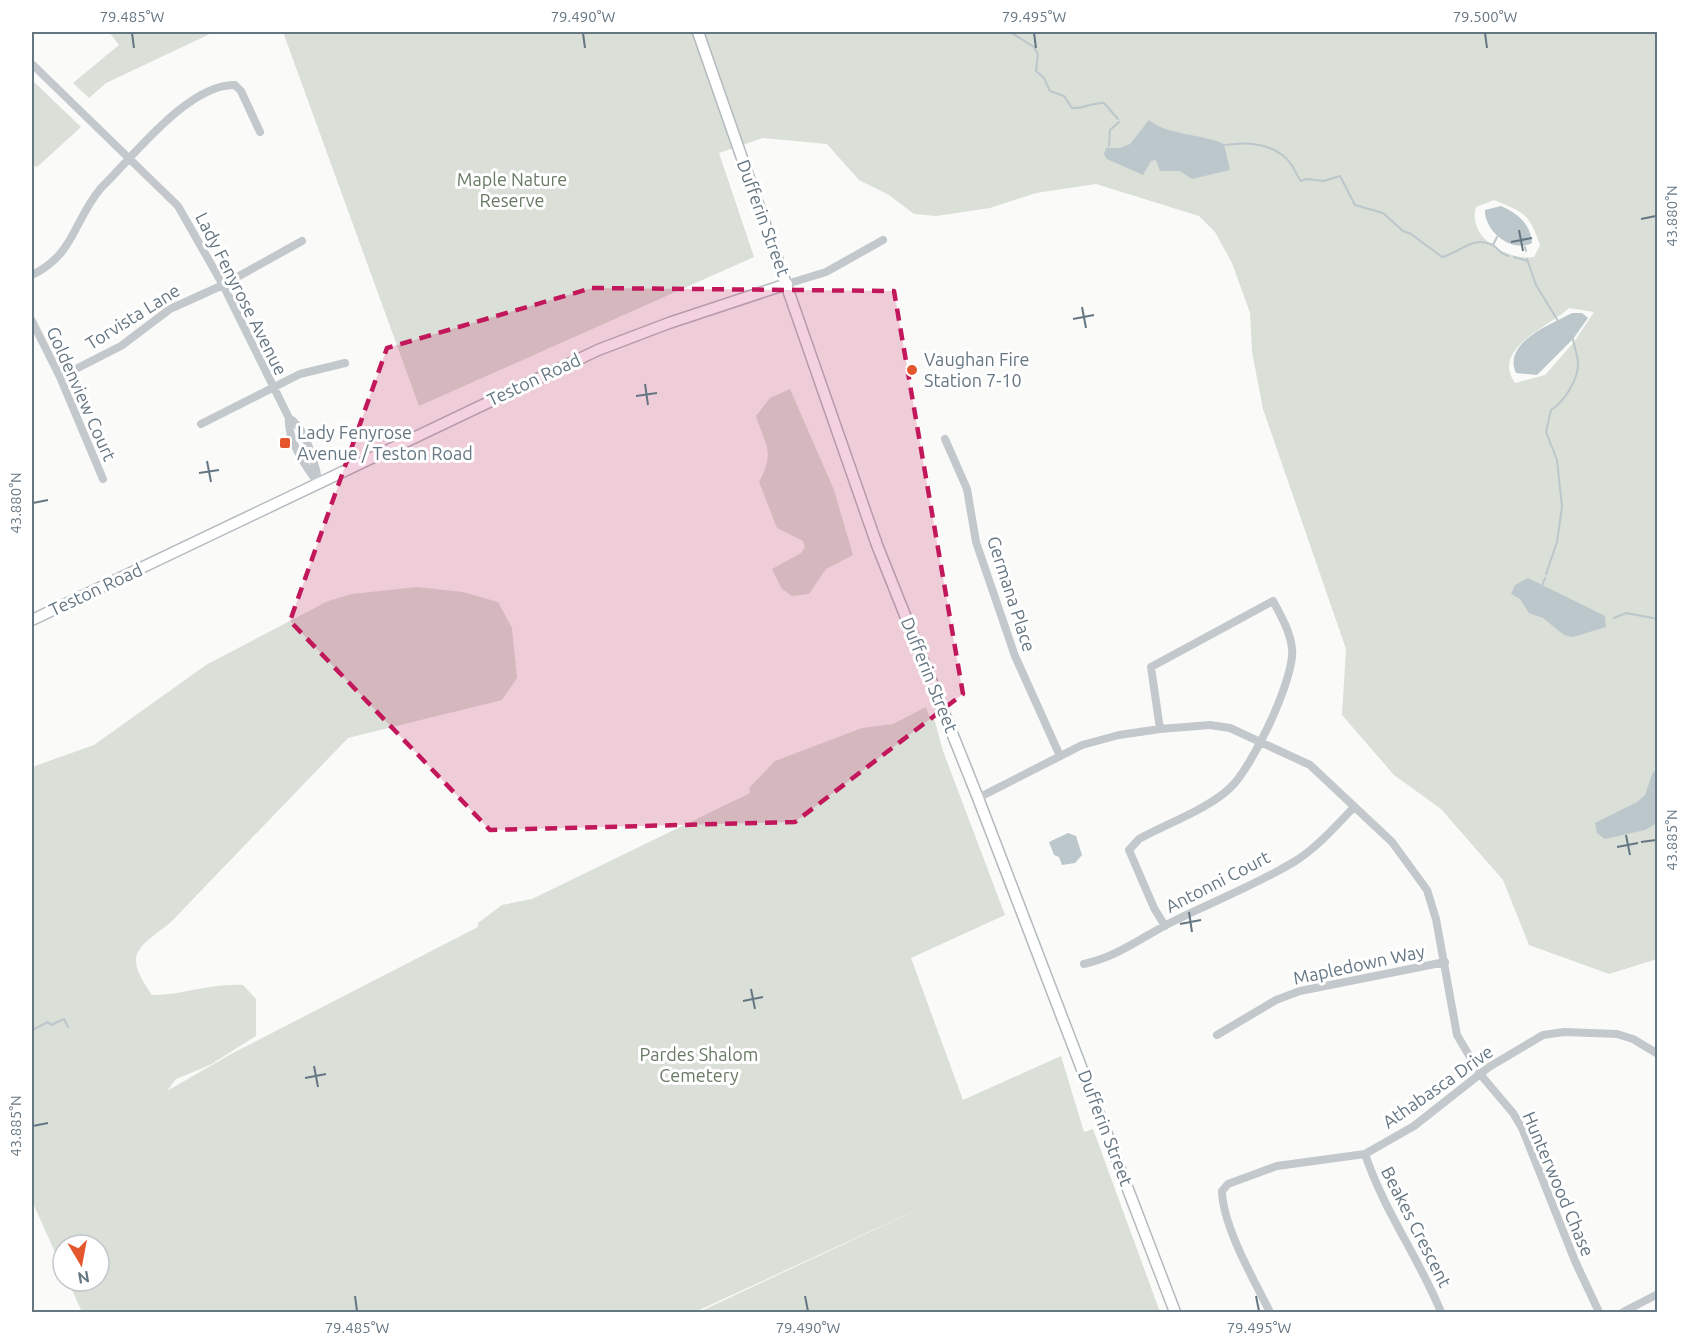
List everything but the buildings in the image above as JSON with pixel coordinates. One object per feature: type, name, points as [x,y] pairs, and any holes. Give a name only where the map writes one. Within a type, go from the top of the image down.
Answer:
[{"type":"main road","name":"Dufferin Street","points":[[698,32],[877,545],[978,798],[1175,1312]]},
{"type":"main road","name":"Teston Road","points":[[32,620],[319,484],[447,420],[598,350],[669,323],[786,284]]},
{"type":"street","name":"Lady Fenyrose Avenue","points":[[32,64],[178,206],[223,285],[288,418],[288,428],[306,467],[319,484]]},
{"type":"street","points":[[32,275],[56,260],[64,252],[88,204],[194,98],[226,85],[235,85],[241,91],[260,132]]},
{"type":"street","name":"Teston Road","points":[[786,284],[826,272],[884,240]]},
{"type":"street","name":"Torvista Lane","points":[[60,377],[121,346],[170,309],[223,285],[302,241]]},
{"type":"street","name":"Goldenview Court","points":[[32,321],[60,377],[103,479]]},
{"type":"street","points":[[201,424],[310,370],[345,363]]},
{"type":"street","name":"Germana Place","points":[[945,439],[967,489],[976,542],[1015,656],[1060,756]]},
{"type":"street","points":[[1160,729],[1151,667],[1273,601],[1288,631],[1292,649],[1291,669],[1248,768],[1231,788],[1138,839],[1129,850],[1154,908],[1165,926]]},
{"type":"street","name":"Hunterwood Chase","points":[[978,798],[1082,745],[1119,735],[1160,729],[1210,725],[1230,728],[1310,765],[1392,842],[1427,890],[1445,962],[1457,1035],[1480,1074],[1513,1113],[1522,1128],[1575,1261],[1599,1312]]},
{"type":"street","name":"Antonni Court","points":[[1084,964],[1105,960],[1127,950],[1165,926],[1215,903],[1298,859],[1329,834],[1354,807]]},
{"type":"street","name":"Mapledown Way","points":[[1217,1035],[1276,1000],[1300,991],[1445,962]]},
{"type":"street","name":"Athabasca Drive","points":[[1270,1312],[1242,1254],[1225,1209],[1222,1191],[1228,1184],[1277,1166],[1365,1154],[1414,1126],[1480,1074],[1533,1040],[1564,1032],[1617,1035],[1633,1040],[1658,1054]]},
{"type":"street","name":"Beakes Crescent","points":[[1365,1154],[1383,1200],[1430,1285],[1441,1312]]},
{"type":"street","points":[[1623,1312],[1658,1294]]},
{"type":"highlighted area","points":[[592,288],[894,291],[963,694],[795,822],[490,830],[290,621],[387,348]]},
{"type":"green space","points":[[109,32],[214,32],[106,83],[89,98],[73,83],[119,45]]},
{"type":"green space","name":"Maple Nature Reserve","points":[[283,32],[1657,32],[1657,959],[1609,974],[1529,945],[1503,880],[1441,809],[1394,775],[1342,715],[1346,649],[1263,409],[1252,352],[1250,313],[1232,263],[1215,232],[1199,216],[1096,184],[1036,193],[990,208],[936,216],[914,214],[889,195],[859,180],[827,144],[763,138],[719,153],[754,257],[419,406]],"holes":[[[1494,200],[1513,208],[1529,220],[1540,245],[1534,257],[1513,255],[1502,251],[1484,237],[1475,218],[1476,207]],[[1569,308],[1594,312],[1574,342],[1545,375],[1515,383],[1509,370],[1510,359],[1516,349],[1537,330]]]},
{"type":"green space","points":[[32,80],[81,127],[37,167],[32,165]]},
{"type":"green space","points":[[790,389],[834,490],[853,555],[826,569],[809,594],[792,596],[782,589],[772,569],[801,553],[805,547],[803,541],[777,528],[759,482],[768,456],[766,443],[756,416],[770,398]]},
{"type":"green space","name":"Pardes Shalom Cemetery","points":[[417,587],[463,592],[498,602],[512,628],[517,678],[502,700],[348,738],[170,923],[142,946],[137,953],[136,961],[143,981],[152,995],[243,985],[256,999],[256,1036],[210,1065],[176,1079],[167,1091],[231,1054],[478,927],[478,923],[502,905],[532,899],[750,793],[749,788],[775,761],[862,728],[893,724],[926,707],[930,718],[934,718],[943,751],[1005,915],[911,958],[963,1100],[1061,1056],[1084,1132],[1093,1129],[1160,1312],[699,1312],[936,1201],[695,1312],[82,1312],[73,1293],[111,1293],[111,1233],[51,1233],[51,1243],[32,1201],[32,767],[94,745],[206,665],[328,601],[352,594]]},
{"type":"shaded area","points":[[1149,120],[1165,129],[1224,144],[1230,170],[1192,179],[1180,171],[1160,171],[1156,160],[1151,161],[1143,175],[1107,159],[1104,154],[1106,148],[1120,148],[1130,144]]},
{"type":"shaded area","points":[[1501,206],[1522,220],[1529,230],[1532,243],[1524,246],[1508,243],[1494,233],[1489,226],[1485,210]]},
{"type":"shaded area","points":[[1572,313],[1582,313],[1588,318],[1573,339],[1537,375],[1516,373],[1514,362],[1516,352],[1522,343]]},
{"type":"shaded area","points":[[1528,578],[1605,616],[1606,627],[1573,637],[1564,635],[1543,618],[1529,613],[1520,599],[1511,594],[1515,585]]},
{"type":"shaded area","points":[[1657,770],[1657,823],[1645,830],[1605,839],[1597,833],[1595,823],[1637,802],[1645,795],[1653,772]]},
{"type":"shaded area","points":[[1068,833],[1076,836],[1082,855],[1075,863],[1062,865],[1059,857],[1054,855],[1049,842]]},
{"type":"waterway","points":[[1010,32],[1034,47],[1038,54],[1036,71],[1044,78],[1050,91],[1064,96],[1072,108],[1104,103],[1118,119]]},
{"type":"waterway","points":[[1109,146],[1110,130],[1119,122]]},
{"type":"waterway","points":[[1225,145],[1243,143],[1270,148],[1285,157],[1301,181],[1306,179],[1324,181],[1340,176],[1355,205],[1383,213],[1403,231],[1411,234],[1442,257],[1472,243],[1486,242],[1493,245]]},
{"type":"waterway","points":[[1493,245],[1497,237]]},
{"type":"waterway","points":[[1493,245],[1508,256]]},
{"type":"waterway","points":[[1525,247],[1526,251]]},
{"type":"waterway","points":[[1514,257],[1528,261]]},
{"type":"waterway","points":[[1527,259],[1536,285],[1558,321]]},
{"type":"waterway","points":[[1546,574],[1557,542],[1562,507],[1557,460],[1546,432],[1551,410],[1565,396],[1576,377],[1578,361],[1573,339]]},
{"type":"waterway","points":[[1542,586],[1545,578]]},
{"type":"waterway","points":[[1614,618],[1626,613],[1658,619]]},
{"type":"waterway","points":[[32,1030],[48,1022],[51,1025],[64,1019],[68,1027]]},
{"type":"place","name":"Vaughan Fire Station 7-10","points":[[912,370]]},
{"type":"place","name":"Lady Fenyrose Avenue / Teston Road","points":[[285,443]]}]
